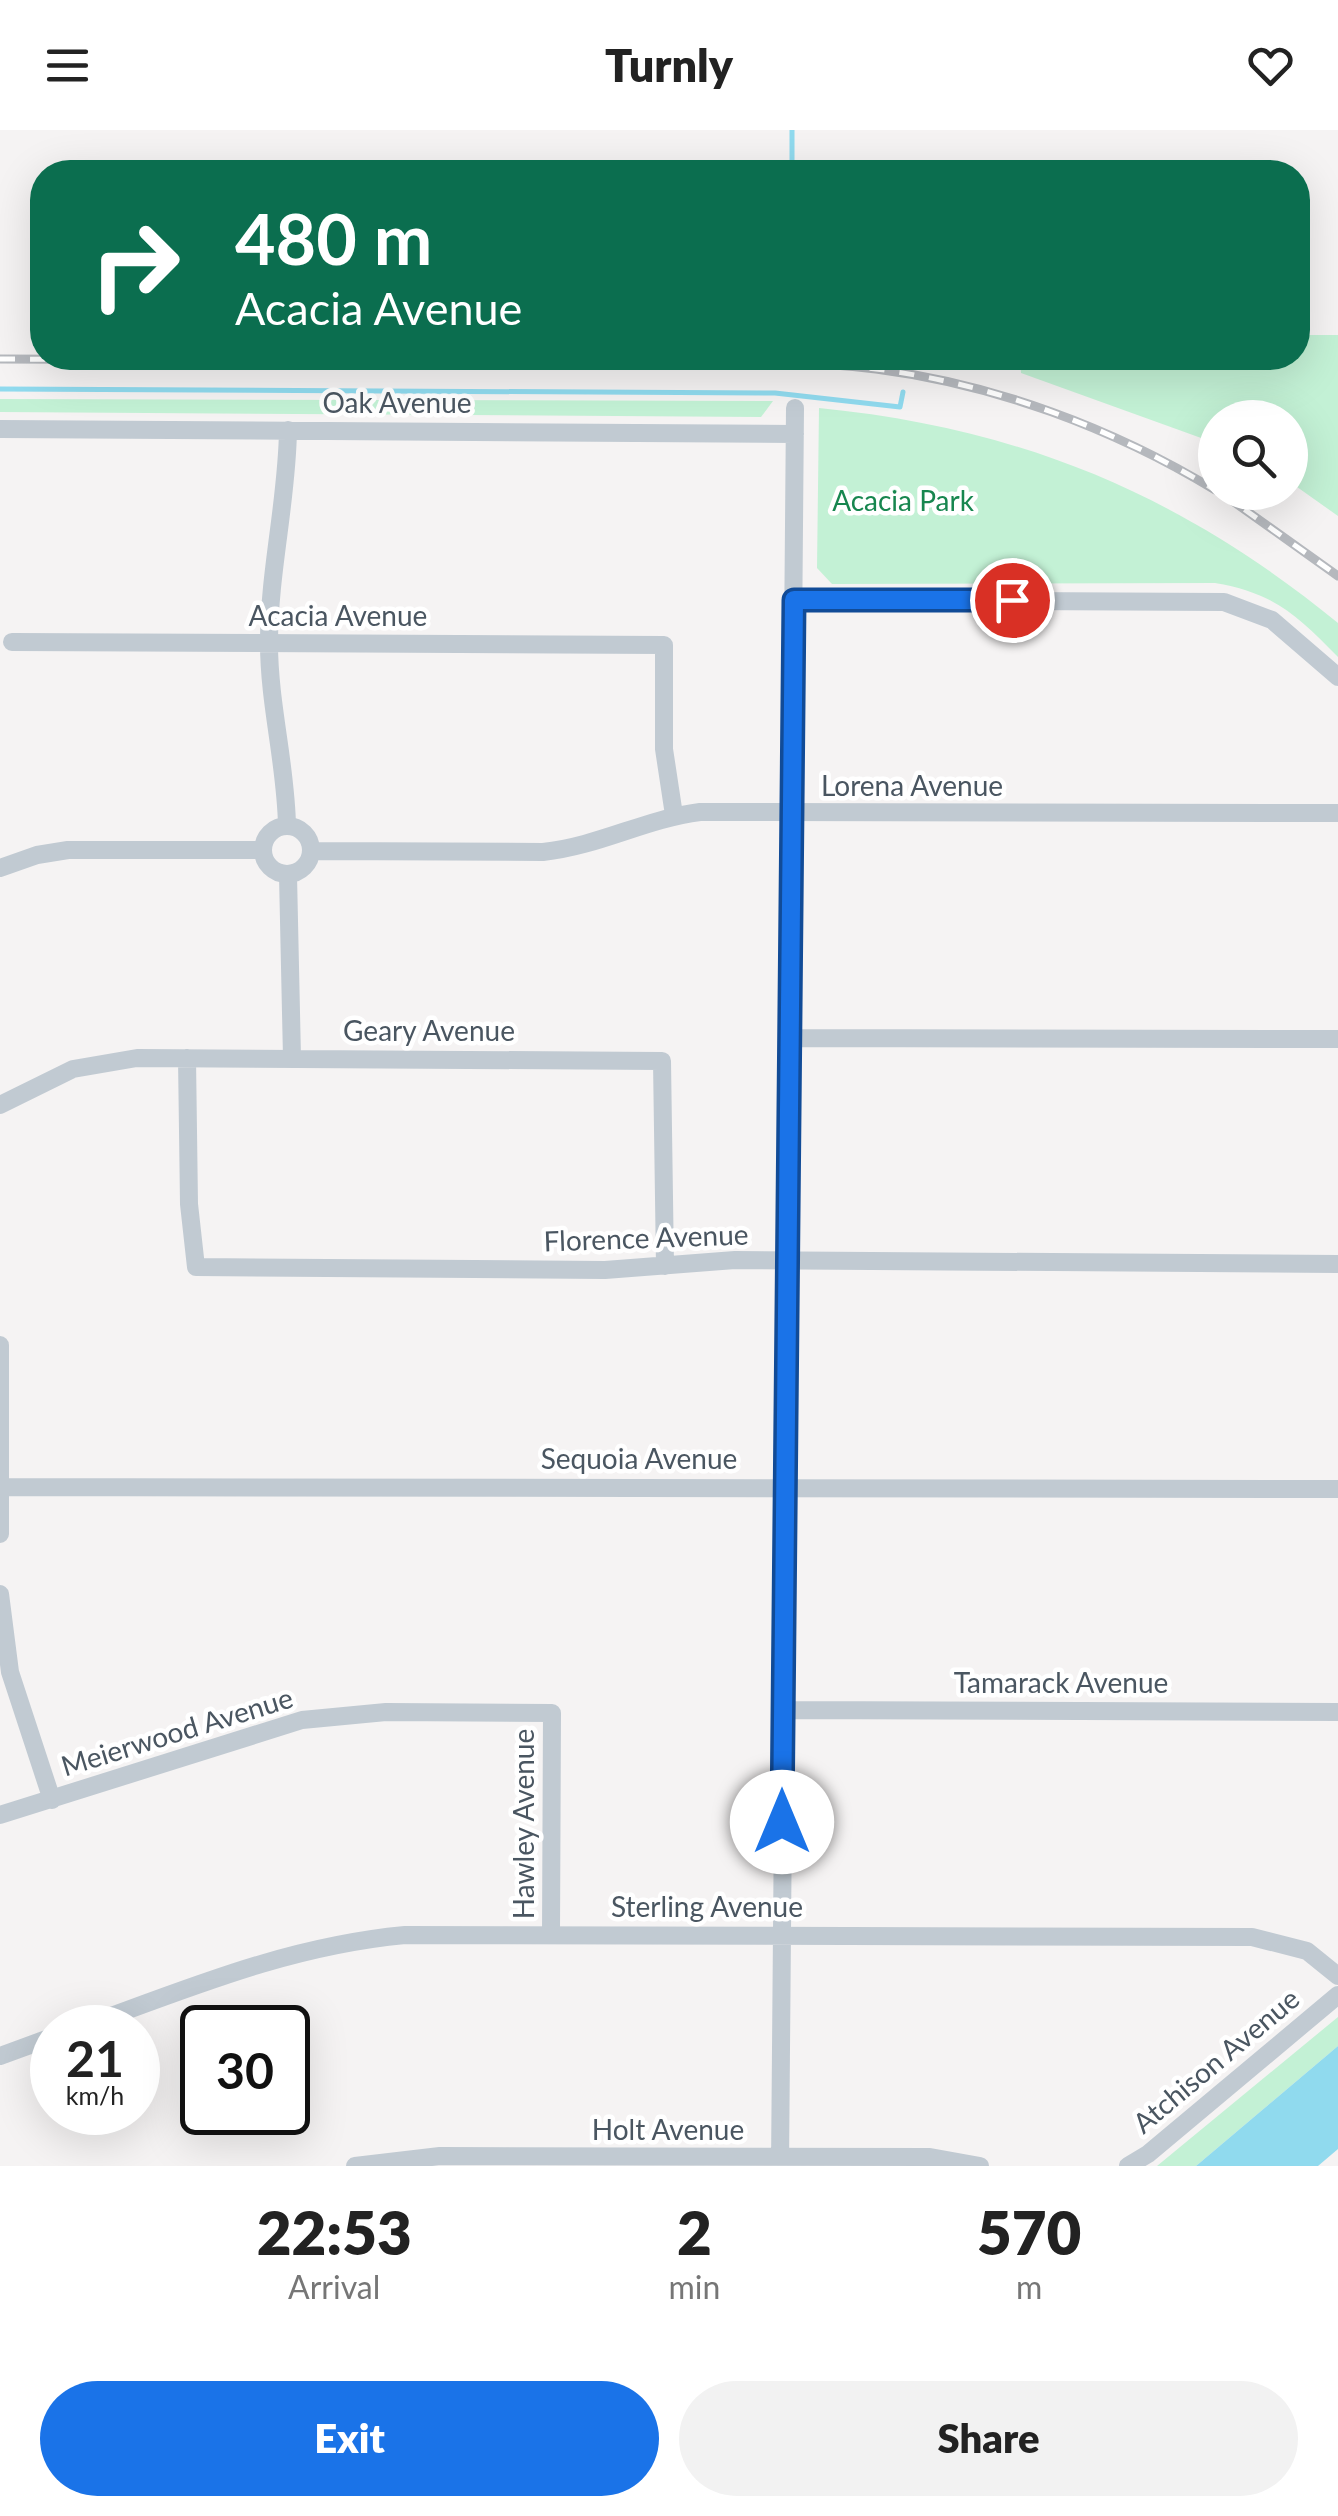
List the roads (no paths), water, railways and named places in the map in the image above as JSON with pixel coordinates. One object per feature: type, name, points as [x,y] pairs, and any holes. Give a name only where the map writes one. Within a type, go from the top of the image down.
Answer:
[{"type":"street","points":[[780,2162],[794,813],[794,408]]},
{"type":"street","name":"Oak Avenue","points":[[0,428],[794,434]]},
{"type":"street","points":[[287,826],[284,778],[271,704],[269,643],[273,573],[285,498],[288,430]]},
{"type":"street","points":[[794,600],[1224,602],[1272,620],[1338,677]]},
{"type":"street","name":"Acacia Avenue","points":[[12,642],[664,645],[664,749],[674,815]]},
{"type":"street","name":"Lorena Avenue","points":[[312,851],[544,852],[604,841],[674,815],[1338,814]]},
{"type":"street","points":[[287,826],[306,835],[312,851],[302,870],[288,875],[268,865],[262,850],[272,831],[287,826]]},
{"type":"street","points":[[0,868],[36,855],[68,850],[262,850]]},
{"type":"street","points":[[288,875],[292,1058]]},
{"type":"street","points":[[792,1038],[1338,1039]]},
{"type":"street","name":"Florence Avenue","points":[[188,1058],[189,1204],[196,1267],[665,1266],[790,1261],[1338,1264]]},
{"type":"street","name":"Geary Avenue","points":[[0,1105],[45,1080],[100,1061],[662,1061],[665,1266]]},
{"type":"street","points":[[0,1345],[0,1534]]},
{"type":"street","name":"Sequoia Avenue","points":[[0,1487],[1338,1488]]},
{"type":"street","points":[[0,1594],[10,1672],[52,1800]]},
{"type":"street","name":"Tamarack Avenue","points":[[783,1710],[1338,1712]]},
{"type":"street","name":"Meierwood Avenue","points":[[0,1815],[259,1730],[302,1720],[386,1712],[552,1713]]},
{"type":"street","name":"Hawley Avenue","points":[[550,1934],[552,1713]]},
{"type":"street","name":"Sterling Avenue","points":[[142,2005],[272,1957],[320,1945],[406,1935],[1252,1937],[1307,1951],[1338,1976]]},
{"type":"street","name":"Atchison Avenue","points":[[1128,2166],[1148,2154],[1338,1995]]},
{"type":"street","points":[[0,2056],[30,2045]]},
{"type":"street","name":"Holt Avenue","points":[[356,2166],[440,2156],[780,2162],[930,2157],[980,2166]]},
{"type":"water","points":[[1338,2046],[1338,2149],[1318,2166],[1196,2166]]},
{"type":"waterway","points":[[792,130],[792,160]]},
{"type":"waterway","points":[[0,389],[775,393],[900,407],[903,392]]},
{"type":"railway","points":[[0,359],[30,359]]},
{"type":"railway","points":[[882,370],[964,386],[1052,412],[1136,447],[1198,480]]},
{"type":"railway","points":[[1245,510],[1338,576]]},
{"type":"park label","name":"Acacia Park","points":[[903,501]]}]
